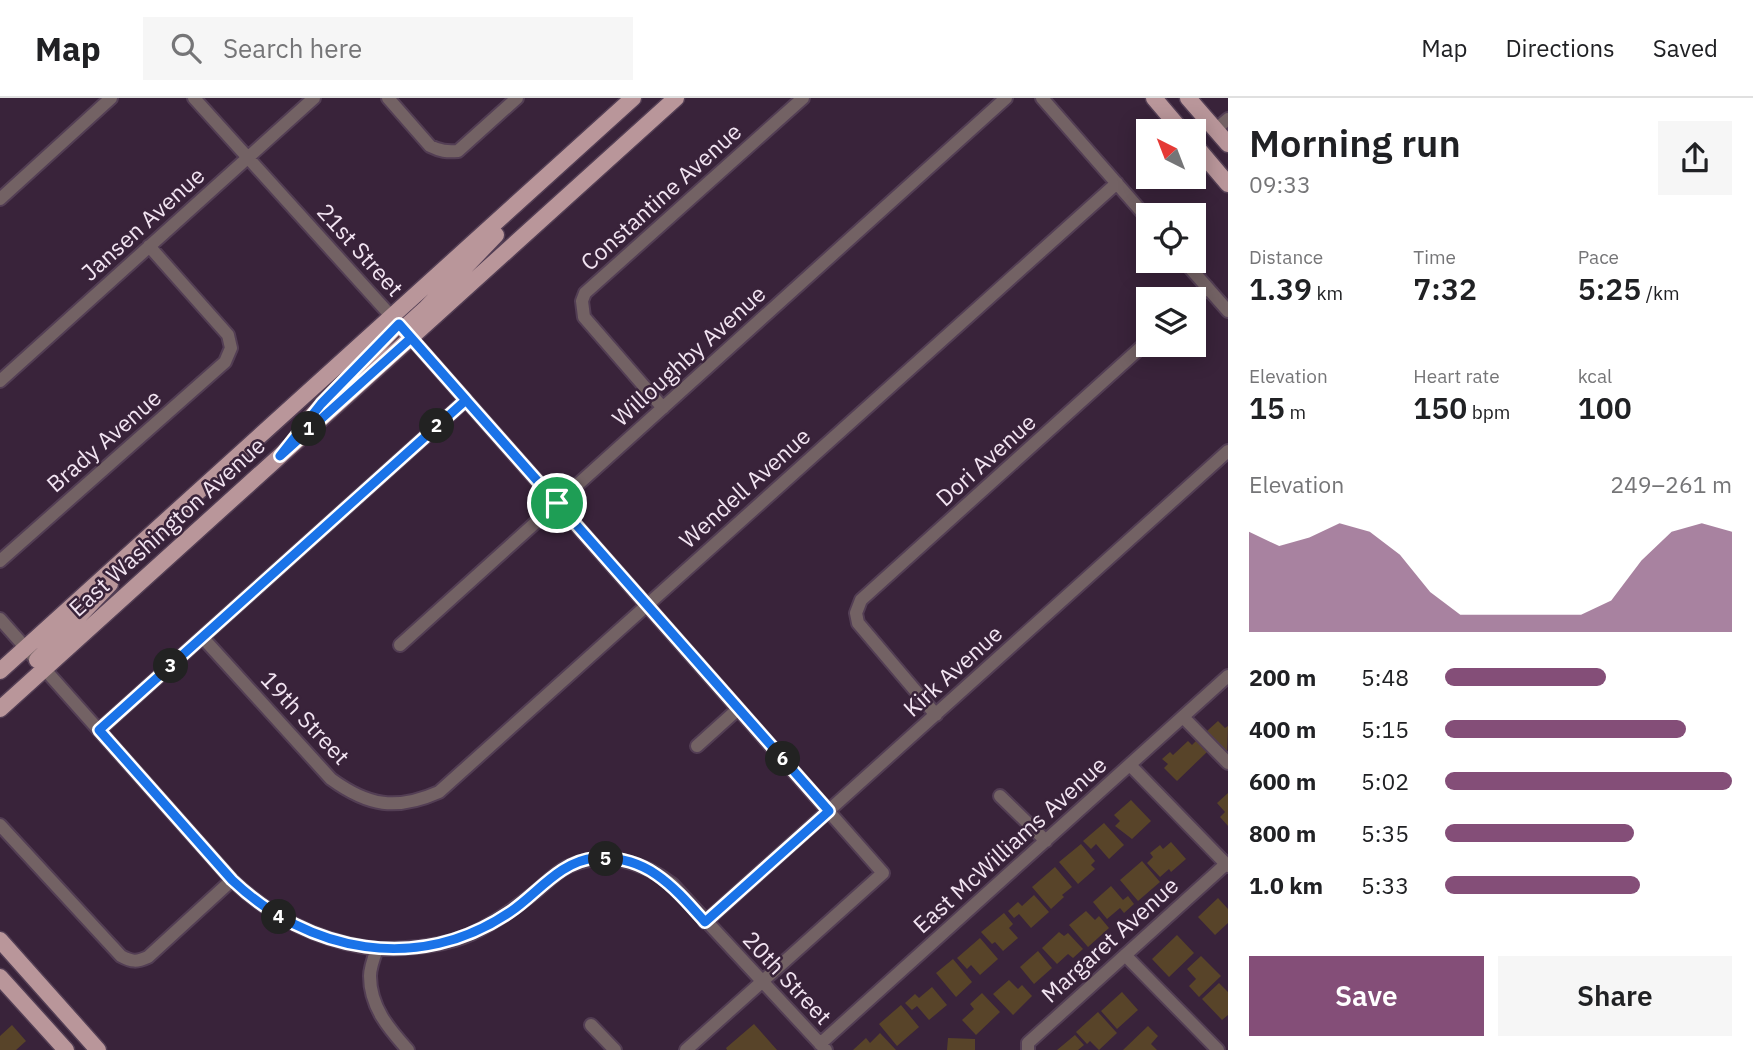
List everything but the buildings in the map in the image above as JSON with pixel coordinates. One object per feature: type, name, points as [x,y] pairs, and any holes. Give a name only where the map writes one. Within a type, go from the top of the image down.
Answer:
[{"type":"main road","name":"East Washington Avenue","points":[[0,709],[41,665],[280,456],[321,404],[401,327],[527,195],[634,98]]},
{"type":"main road","name":"East Washington Avenue","points":[[0,671],[173,515],[676,98]]},
{"type":"main road","points":[[1154,98],[1172,119]]},
{"type":"main road","points":[[1188,98],[1222,124],[1228,144]]},
{"type":"main road","points":[[1206,158],[1228,184]]},
{"type":"main road","points":[[41,665],[173,515]]},
{"type":"main road","points":[[0,940],[98,1050]]},
{"type":"main road","points":[[0,976],[66,1050]]},
{"type":"street","points":[[0,199],[111,98]]},
{"type":"street","name":"21st Street","points":[[194,98],[466,400],[883,873],[761,983]]},
{"type":"street","name":"Jansen Avenue","points":[[0,382],[314,98]]},
{"type":"street","points":[[388,98],[430,146],[447,152],[458,151],[517,98]]},
{"type":"street","name":"Constantine Avenue","points":[[663,408],[584,317],[582,301],[585,293],[803,98]]},
{"type":"street","name":"Willoughby Avenue","points":[[400,645],[1006,98]]},
{"type":"street","points":[[1042,98],[1136,206]]},
{"type":"street","name":"Wendell Avenue","points":[[392,804],[418,802],[439,792],[1116,183]]},
{"type":"street","name":"Brady Avenue","points":[[0,561],[225,362],[231,348],[228,335],[149,246]]},
{"type":"street","points":[[1195,273],[1228,311]]},
{"type":"street","name":"Dori Avenue","points":[[936,715],[858,623],[856,613],[861,600],[1136,352]]},
{"type":"street","points":[[99,730],[466,400]]},
{"type":"street","name":"Kirk Avenue","points":[[705,922],[1228,451]]},
{"type":"street","points":[[0,619],[250,897],[285,921],[323,938],[377,949],[370,975],[374,1001],[384,1024],[408,1050]]},
{"type":"street","name":"19th Street","points":[[203,638],[331,779],[353,795],[392,804]]},
{"type":"street","name":"East McWilliams Avenue","points":[[823,1047],[1228,676]]},
{"type":"street","points":[[697,746],[738,709]]},
{"type":"street","points":[[1183,717],[1228,763]]},
{"type":"street","points":[[1130,765],[1227,865]]},
{"type":"street","points":[[1000,796],[1046,841]]},
{"type":"street","points":[[0,825],[121,956],[130,961],[148,957],[232,880]]},
{"type":"street","name":"20th Street","points":[[377,949],[404,949],[451,941],[470,934],[510,912],[566,867],[592,858],[621,859],[655,871],[672,884],[823,1047]]},
{"type":"street","name":"Margaret Avenue","points":[[1028,1050],[1028,1043],[1227,865]]},
{"type":"street","points":[[1125,955],[1218,1050]]},
{"type":"street","points":[[686,1050],[761,983]]},
{"type":"street","points":[[591,1025],[615,1050]]},
{"type":"route","points":[[557,503],[419,347],[411,338],[280,456],[321,404],[399,324],[466,400],[99,730],[250,897],[285,921],[323,938],[377,949],[404,949],[451,941],[510,912],[566,867],[592,858],[621,859],[655,871],[672,884],[705,922],[829,811],[557,503]]}]
